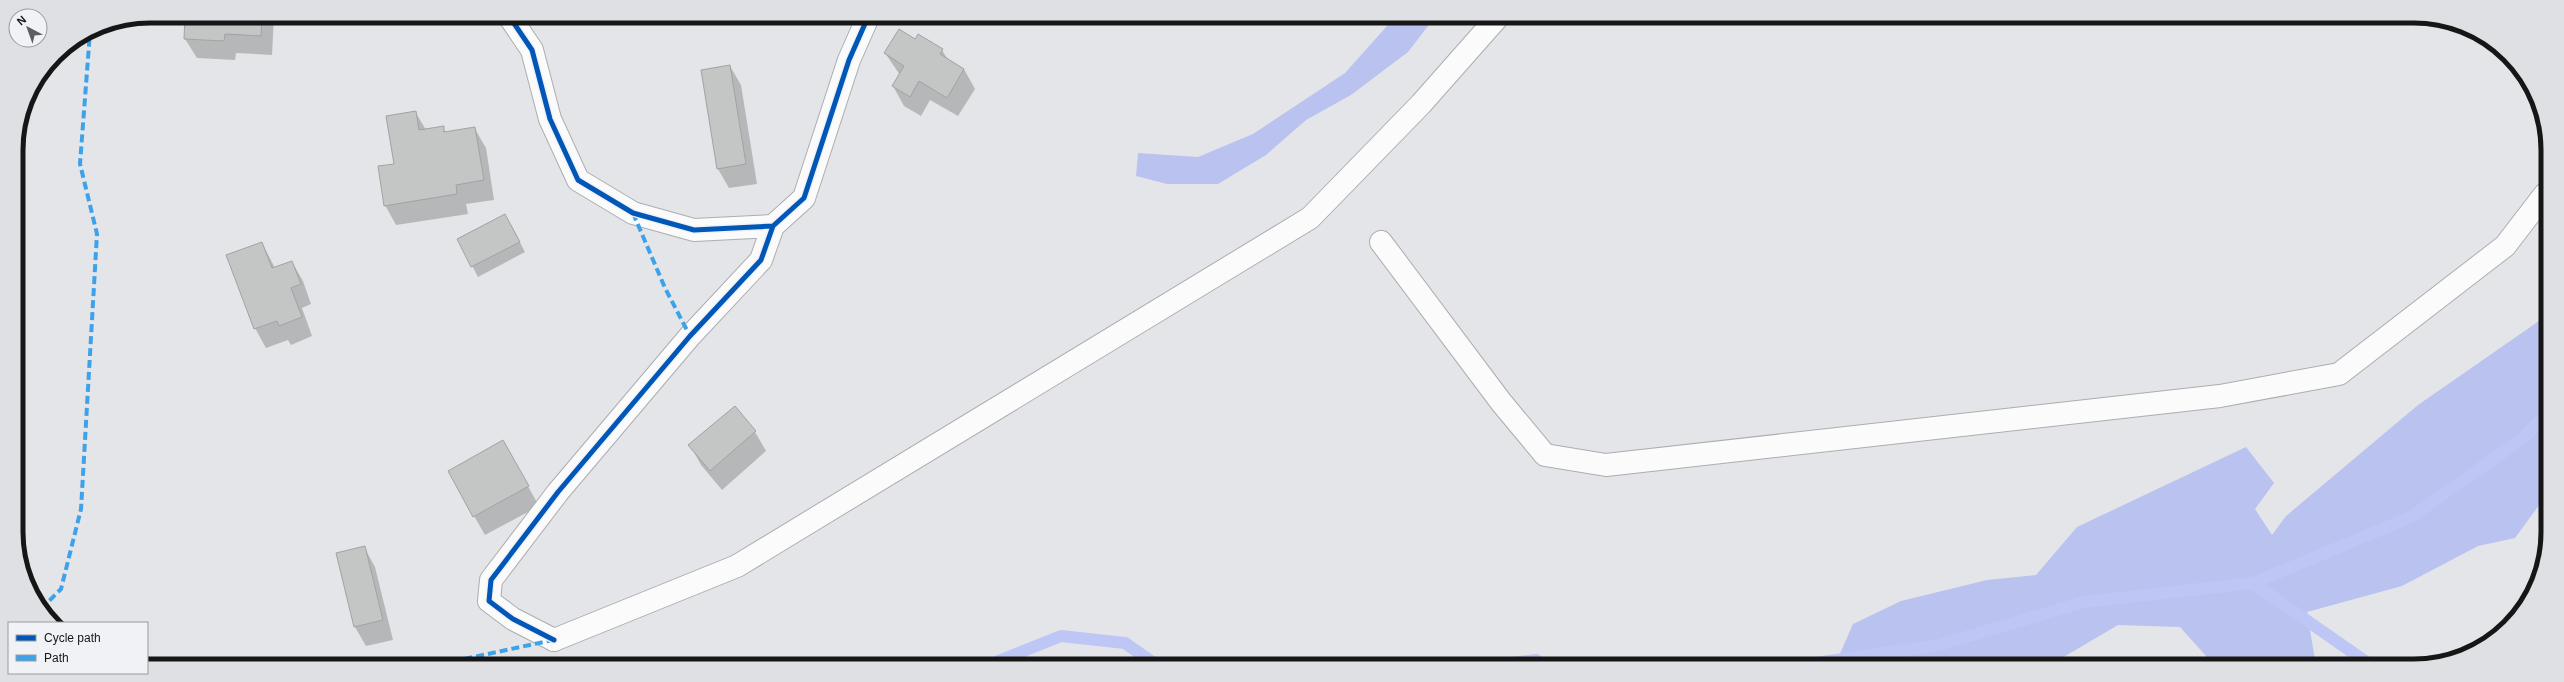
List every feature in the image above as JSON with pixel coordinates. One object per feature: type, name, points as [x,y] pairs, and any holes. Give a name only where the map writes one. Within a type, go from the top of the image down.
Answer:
[{"type":"street","points":[[515,23],[532,50],[550,119],[578,180],[633,213],[694,230],[773,226]]},
{"type":"street","points":[[865,23],[849,60],[804,198],[773,226],[761,260],[690,336],[568,480],[491,580],[489,601],[513,619],[554,640],[737,566],[1310,218],[1421,104],[1493,23]]},
{"type":"street","points":[[1381,242],[1501,402],[1545,455],[1606,465],[2220,396],[2339,374],[2505,246],[2541,199]]},
{"type":"shaded area","points":[[1390,23],[1430,23],[1408,52],[1351,95],[1306,120],[1266,155],[1218,184],[1167,184],[1136,176],[1138,153],[1198,157],[1253,134],[1345,73]]},
{"type":"shaded area","points":[[2541,315],[2541,502],[2515,538],[2478,546],[2402,586],[2307,612],[2315,659],[2209,659],[2180,627],[2118,625],[2060,659],[1838,659],[1853,624],[1901,601],[1987,580],[2036,575],[2077,527],[2246,447],[2274,483],[2255,509],[2272,535],[2286,516],[2418,405],[2539,321]]},
{"type":"building","points":[[185,23],[262,23],[261,36],[225,34],[224,41],[184,39]]},
{"type":"building","points":[[899,29],[915,39],[918,34],[943,49],[940,54],[964,69],[947,98],[919,81],[910,97],[892,86],[904,66],[884,53]]},
{"type":"building","points":[[730,65],[746,164],[717,169],[701,70]]},
{"type":"building","points":[[416,111],[419,130],[444,126],[444,132],[475,127],[484,180],[456,185],[457,194],[384,206],[378,166],[394,164],[386,116]]},
{"type":"building","points":[[505,214],[520,242],[471,267],[457,239]]},
{"type":"building","points":[[262,242],[272,268],[292,261],[301,284],[291,288],[302,317],[279,326],[277,321],[254,329],[226,255]]},
{"type":"building","points":[[735,406],[756,431],[710,471],[688,445]]},
{"type":"building","points":[[503,440],[529,486],[473,517],[448,471]]},
{"type":"building","points":[[365,546],[383,620],[354,627],[336,553]]},
{"type":"waterway","points":[[1843,659],[1939,645],[2084,602],[2253,583],[2411,517],[2522,439],[2541,420]]},
{"type":"waterway","points":[[2253,583],[2362,659]]},
{"type":"waterway","points":[[1004,659],[1061,636],[1125,643],[1148,659]]},
{"type":"marked path","points":[[46,604],[61,589],[81,509],[97,234],[80,164],[89,39]]},
{"type":"marked path","points":[[633,213],[665,288],[690,336]]},
{"type":"marked path","points":[[464,659],[553,640]]},
{"type":"cycle path","points":[[514,23],[532,50],[550,119],[578,180],[633,213],[694,230],[773,226],[804,198],[849,60],[865,23]]},
{"type":"cycle path","points":[[554,640],[513,619],[489,601],[491,580],[558,492],[690,336],[761,260],[773,226]]}]
